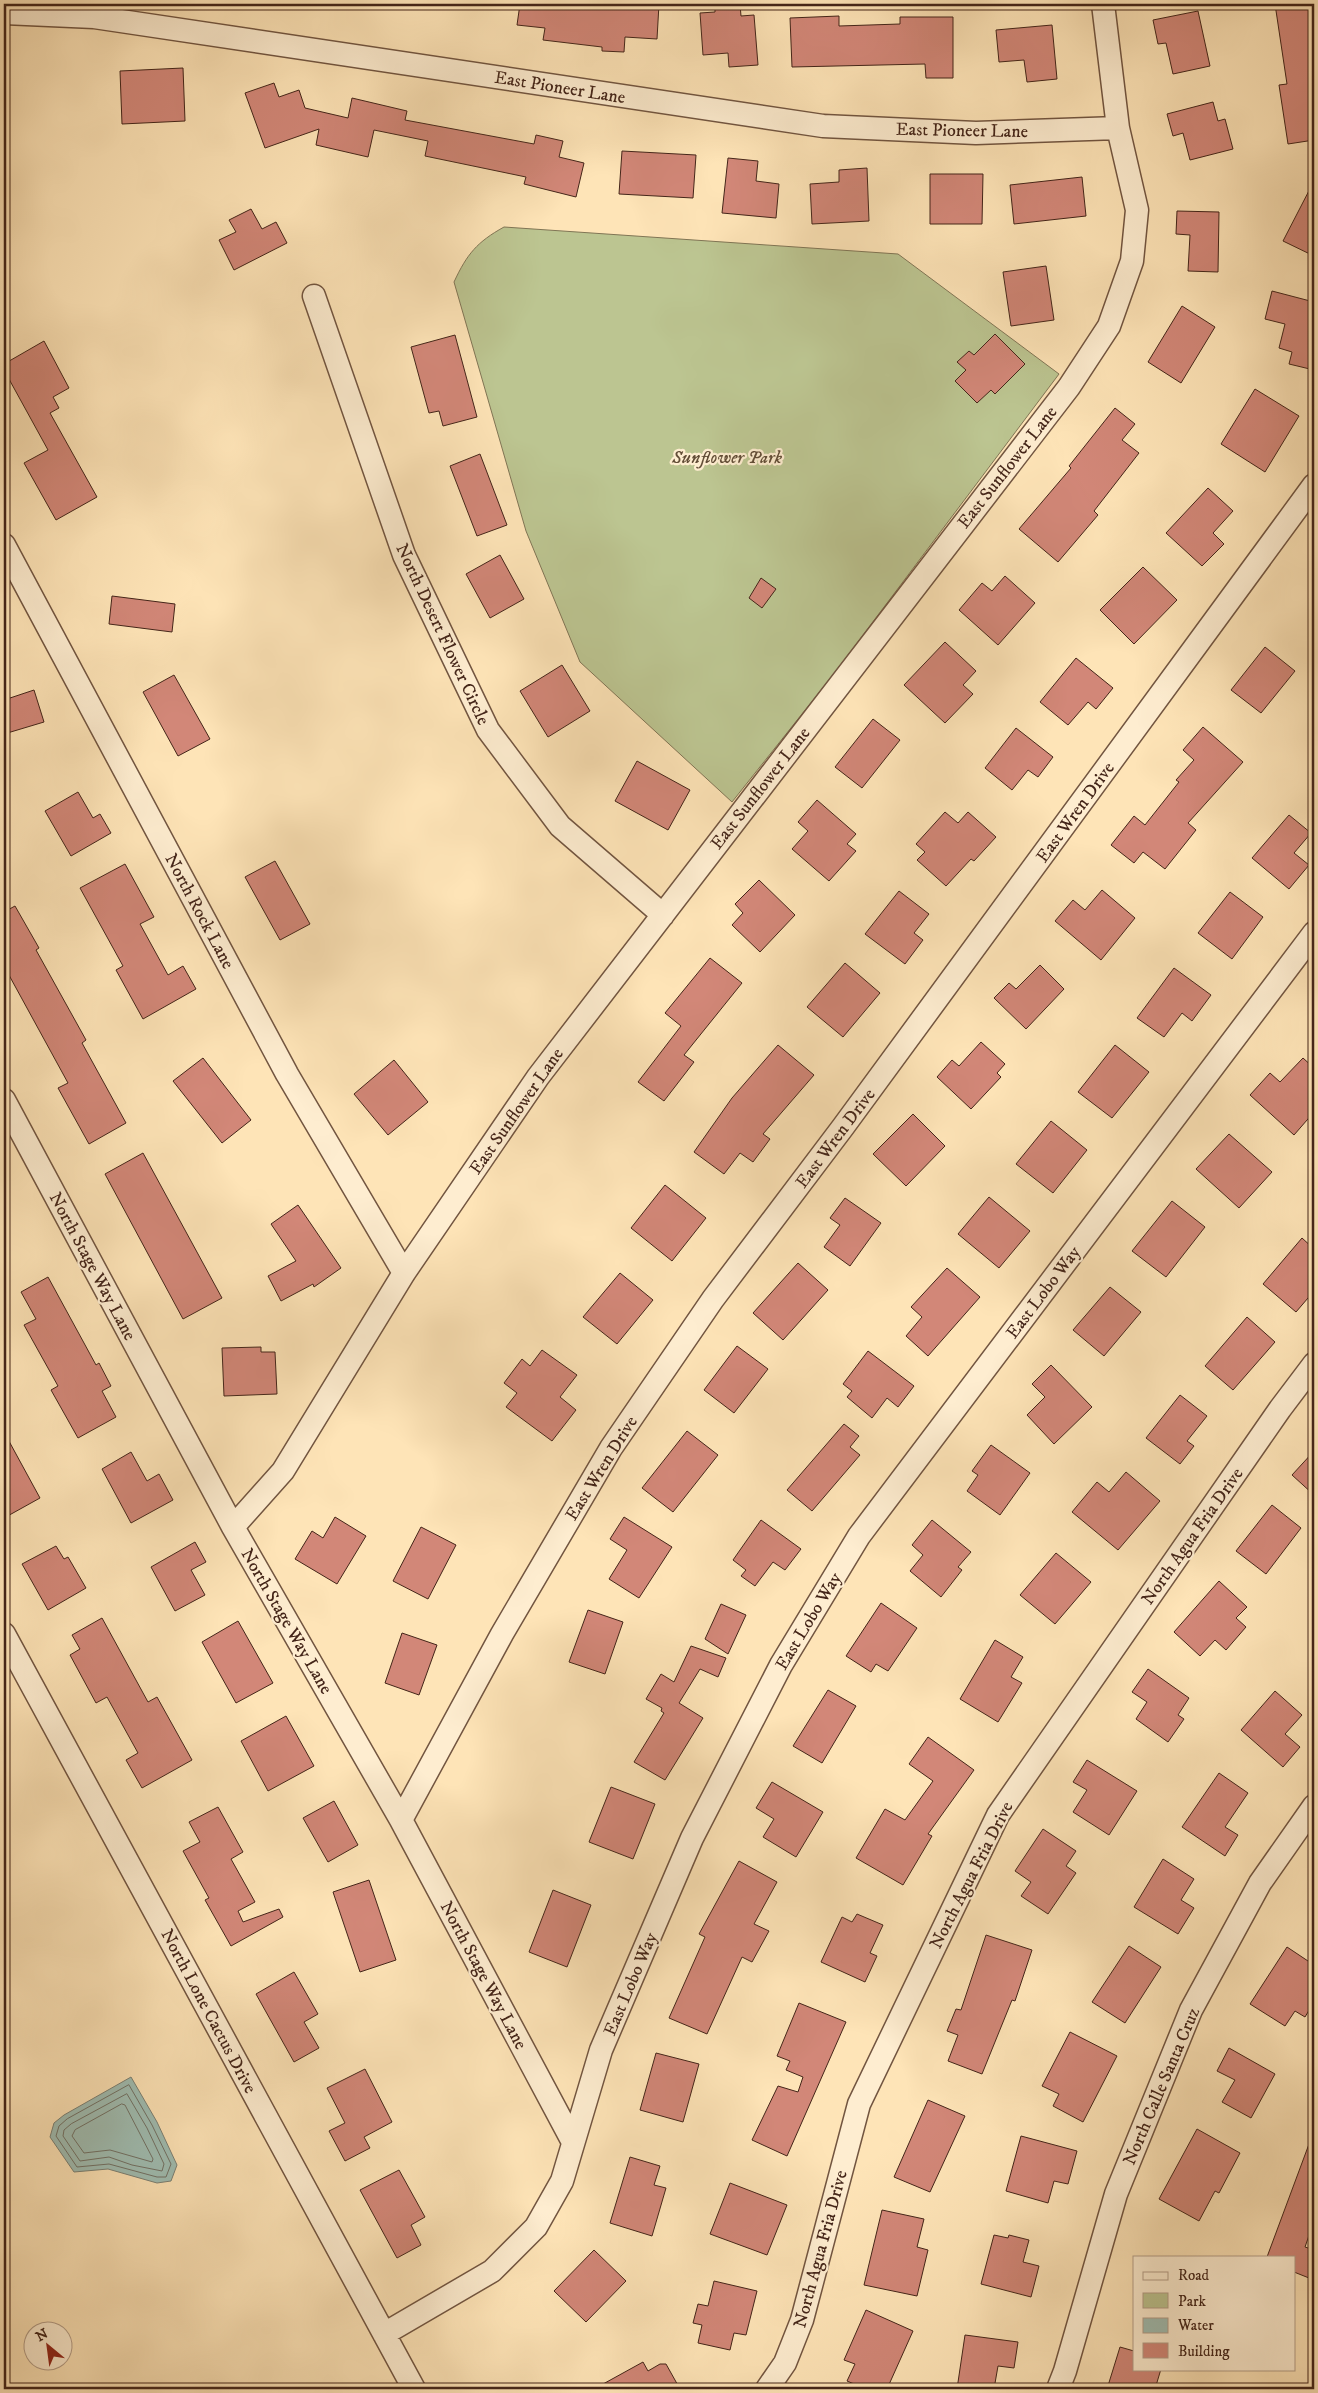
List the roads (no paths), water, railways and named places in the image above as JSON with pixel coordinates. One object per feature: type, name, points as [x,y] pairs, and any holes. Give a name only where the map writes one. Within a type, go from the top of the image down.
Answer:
[{"type":"street","name":"East Sunflower Lane","points":[[233,1527],[283,1471],[404,1273],[538,1078],[1069,387],[1109,326],[1132,262],[1137,210],[1118,128],[1103,4]]},
{"type":"street","name":"East Pioneer Lane","points":[[4,12],[94,17],[823,126],[976,133],[1118,128]]},
{"type":"street","name":"North Desert Flower Circle","points":[[314,296],[404,556],[488,730],[560,826],[663,915]]},
{"type":"street","name":"East Wren Drive","points":[[401,1820],[502,1634],[611,1448],[713,1299],[843,1127],[1314,486]]},
{"type":"street","name":"North Rock Lane","points":[[4,544],[287,1074],[404,1273]]},
{"type":"street","name":"East Lobo Way","points":[[384,2334],[492,2271],[536,2227],[562,2181],[572,2142],[601,2050],[692,1838],[781,1665],[859,1536],[1314,933]]},
{"type":"street","name":"North Stage Way Lane","points":[[4,1100],[233,1527],[401,1820],[572,2142]]},
{"type":"street","name":"North Agua Fria Drive","points":[[767,2389],[785,2363],[802,2320],[859,2104],[998,1815],[1314,1364]]},
{"type":"street","name":"North Lone Cactus Drive","points":[[4,1634],[414,2389]]},
{"type":"street","name":"North Calle Santa Cruz","points":[[1058,2389],[1065,2371],[1116,2194],[1191,2010],[1260,1882],[1314,1806]]},
{"type":"water","points":[[131,2077],[157,2122],[177,2165],[171,2181],[157,2183],[108,2169],[74,2172],[50,2137],[54,2123],[64,2115]]},
{"type":"park label","name":"Sunflower Park","points":[[727,457]]}]
